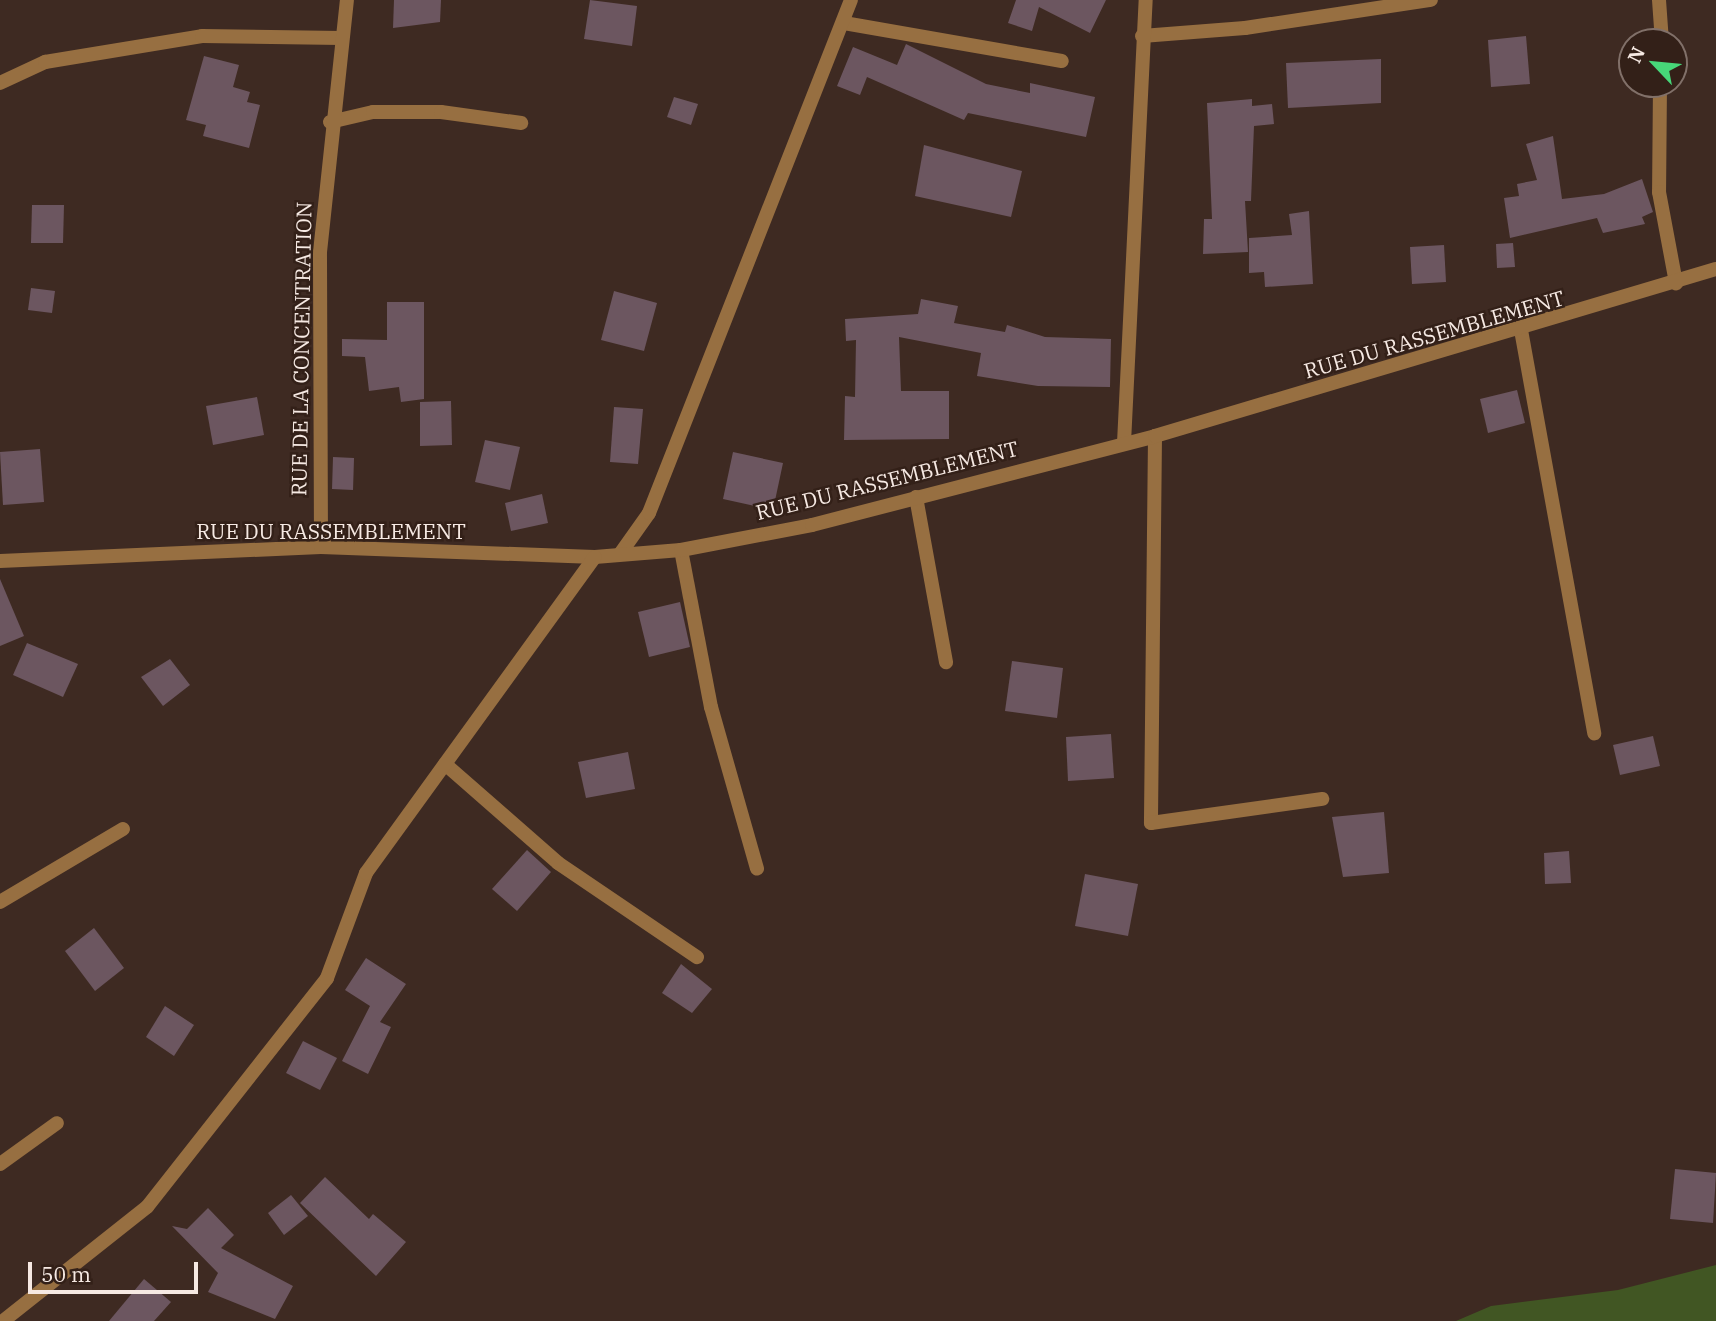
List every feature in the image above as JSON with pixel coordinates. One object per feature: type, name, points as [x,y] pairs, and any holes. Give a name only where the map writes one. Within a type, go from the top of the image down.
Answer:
[{"type":"street","name":"RUE DE LA CONCENTRATION","points":[[321,547],[320,252],[330,122],[347,0]]},
{"type":"street","points":[[620,554],[649,513],[785,156],[844,23],[851,0]]},
{"type":"street","points":[[1124,443],[1142,36],[1146,0]]},
{"type":"street","points":[[1142,36],[1245,28],[1431,0]]},
{"type":"street","points":[[1659,0],[1661,28]]},
{"type":"street","points":[[844,23],[1062,61]]},
{"type":"street","points":[[0,83],[45,62],[202,37],[341,38]]},
{"type":"street","points":[[1660,98],[1659,192],[1676,283]]},
{"type":"street","points":[[330,122],[373,112],[441,112],[521,123]]},
{"type":"street","name":"RUE DU RASSEMBLEMENT","points":[[0,561],[321,547],[595,557],[681,550],[812,525],[1155,436],[1521,330],[1716,269]]},
{"type":"street","points":[[1521,330],[1594,733]]},
{"type":"street","points":[[1155,436],[1152,823],[1322,799]]},
{"type":"street","points":[[916,496],[946,662]]},
{"type":"street","points":[[681,550],[705,680],[757,869]]},
{"type":"street","points":[[3,1321],[148,1207],[327,978],[366,873],[595,557]]},
{"type":"street","points":[[445,764],[558,863],[697,957]]},
{"type":"street","points":[[0,902],[123,829]]},
{"type":"street","points":[[0,1164],[57,1124]]},
{"type":"green space","points":[[1716,1265],[1716,1321],[1456,1321],[1491,1306],[1618,1290]]},
{"type":"building","points":[[394,0],[441,0],[440,22],[393,28]]},
{"type":"building","points":[[590,0],[637,6],[632,46],[584,39]]},
{"type":"building","points":[[1016,0],[1106,0],[1090,33],[1039,7],[1032,31],[1008,23]]},
{"type":"building","points":[[1526,36],[1530,84],[1491,87],[1488,40]]},
{"type":"building","points":[[906,44],[986,84],[1030,93],[1030,83],[1095,97],[1086,137],[968,113],[964,120],[867,77],[860,95],[837,86],[853,47],[897,65]]},
{"type":"building","points":[[204,56],[239,65],[233,87],[250,92],[247,102],[260,105],[249,148],[203,136],[206,125],[186,120]]},
{"type":"building","points":[[1381,59],[1381,103],[1288,108],[1286,63]]},
{"type":"building","points":[[674,97],[698,104],[691,125],[667,117]]},
{"type":"building","points":[[1252,99],[1252,106],[1272,104],[1274,124],[1254,126],[1251,201],[1245,201],[1248,252],[1203,254],[1204,219],[1212,219],[1207,103]]},
{"type":"building","points":[[1553,136],[1562,199],[1604,194],[1642,179],[1653,212],[1642,217],[1645,224],[1603,233],[1597,218],[1510,238],[1504,198],[1519,196],[1517,184],[1537,180],[1526,144]]},
{"type":"building","points":[[924,145],[1022,171],[1011,217],[915,196]]},
{"type":"building","points":[[32,205],[64,205],[63,243],[31,243]]},
{"type":"building","points":[[1309,211],[1313,284],[1265,287],[1264,272],[1249,273],[1249,238],[1292,235],[1289,214]]},
{"type":"building","points":[[1513,243],[1515,267],[1497,268],[1496,244]]},
{"type":"building","points":[[1444,245],[1446,282],[1412,284],[1410,247]]},
{"type":"building","points":[[31,288],[55,291],[52,313],[28,310]]},
{"type":"building","points":[[614,291],[657,303],[644,351],[601,340]]},
{"type":"building","points":[[921,299],[958,306],[954,323],[1005,332],[1007,325],[1045,337],[1111,339],[1110,387],[1038,386],[977,376],[981,353],[899,337],[901,391],[949,391],[949,439],[844,440],[845,396],[855,397],[856,340],[846,341],[845,319],[918,314]]},
{"type":"building","points":[[387,302],[424,302],[424,399],[401,402],[399,387],[369,391],[365,357],[342,356],[342,339],[387,340]]},
{"type":"building","points":[[1517,390],[1525,423],[1488,433],[1480,399]]},
{"type":"building","points":[[257,397],[264,435],[213,445],[206,406]]},
{"type":"building","points":[[451,401],[452,445],[420,446],[420,402]]},
{"type":"building","points":[[614,407],[643,409],[638,464],[610,462]]},
{"type":"building","points":[[485,440],[520,447],[510,490],[475,482]]},
{"type":"building","points":[[40,449],[44,502],[3,505],[0,452]]},
{"type":"building","points":[[733,452],[783,463],[773,510],[723,499]]},
{"type":"building","points":[[333,457],[354,458],[353,490],[332,489]]},
{"type":"building","points":[[542,494],[548,523],[511,531],[505,503]]},
{"type":"building","points":[[0,579],[24,636],[0,646]]},
{"type":"building","points":[[680,602],[690,647],[649,657],[638,612]]},
{"type":"building","points":[[27,643],[78,664],[63,697],[13,675]]},
{"type":"building","points":[[170,659],[190,685],[163,706],[141,677]]},
{"type":"building","points":[[1012,661],[1063,668],[1057,718],[1005,711]]},
{"type":"building","points":[[1111,734],[1114,778],[1068,781],[1066,737]]},
{"type":"building","points":[[1653,736],[1660,766],[1620,775],[1613,745]]},
{"type":"building","points":[[628,752],[635,789],[586,798],[578,762]]},
{"type":"building","points":[[1384,812],[1389,873],[1343,877],[1332,817]]},
{"type":"building","points":[[527,850],[551,872],[517,911],[492,889]]},
{"type":"building","points":[[1569,851],[1571,883],[1545,884],[1544,853]]},
{"type":"building","points":[[1085,874],[1138,884],[1128,936],[1075,926]]},
{"type":"building","points":[[94,928],[124,968],[95,991],[65,951]]},
{"type":"building","points":[[366,958],[406,984],[380,1022],[391,1027],[368,1074],[342,1061],[370,1006],[345,990]]},
{"type":"building","points":[[681,964],[712,989],[692,1013],[662,993]]},
{"type":"building","points":[[165,1006],[194,1025],[174,1056],[146,1037]]},
{"type":"building","points":[[303,1041],[337,1058],[320,1090],[286,1073]]},
{"type":"building","points":[[1675,1169],[1716,1173],[1713,1223],[1670,1219]]},
{"type":"building","points":[[325,1177],[369,1219],[373,1214],[406,1242],[376,1276],[300,1203]]},
{"type":"building","points":[[291,1195],[308,1216],[284,1235],[268,1213]]},
{"type":"building","points":[[208,1208],[234,1235],[221,1248],[293,1286],[275,1319],[208,1292],[218,1273],[172,1226],[187,1229]]},
{"type":"building","points":[[144,1279],[171,1302],[154,1321],[109,1321]]}]
